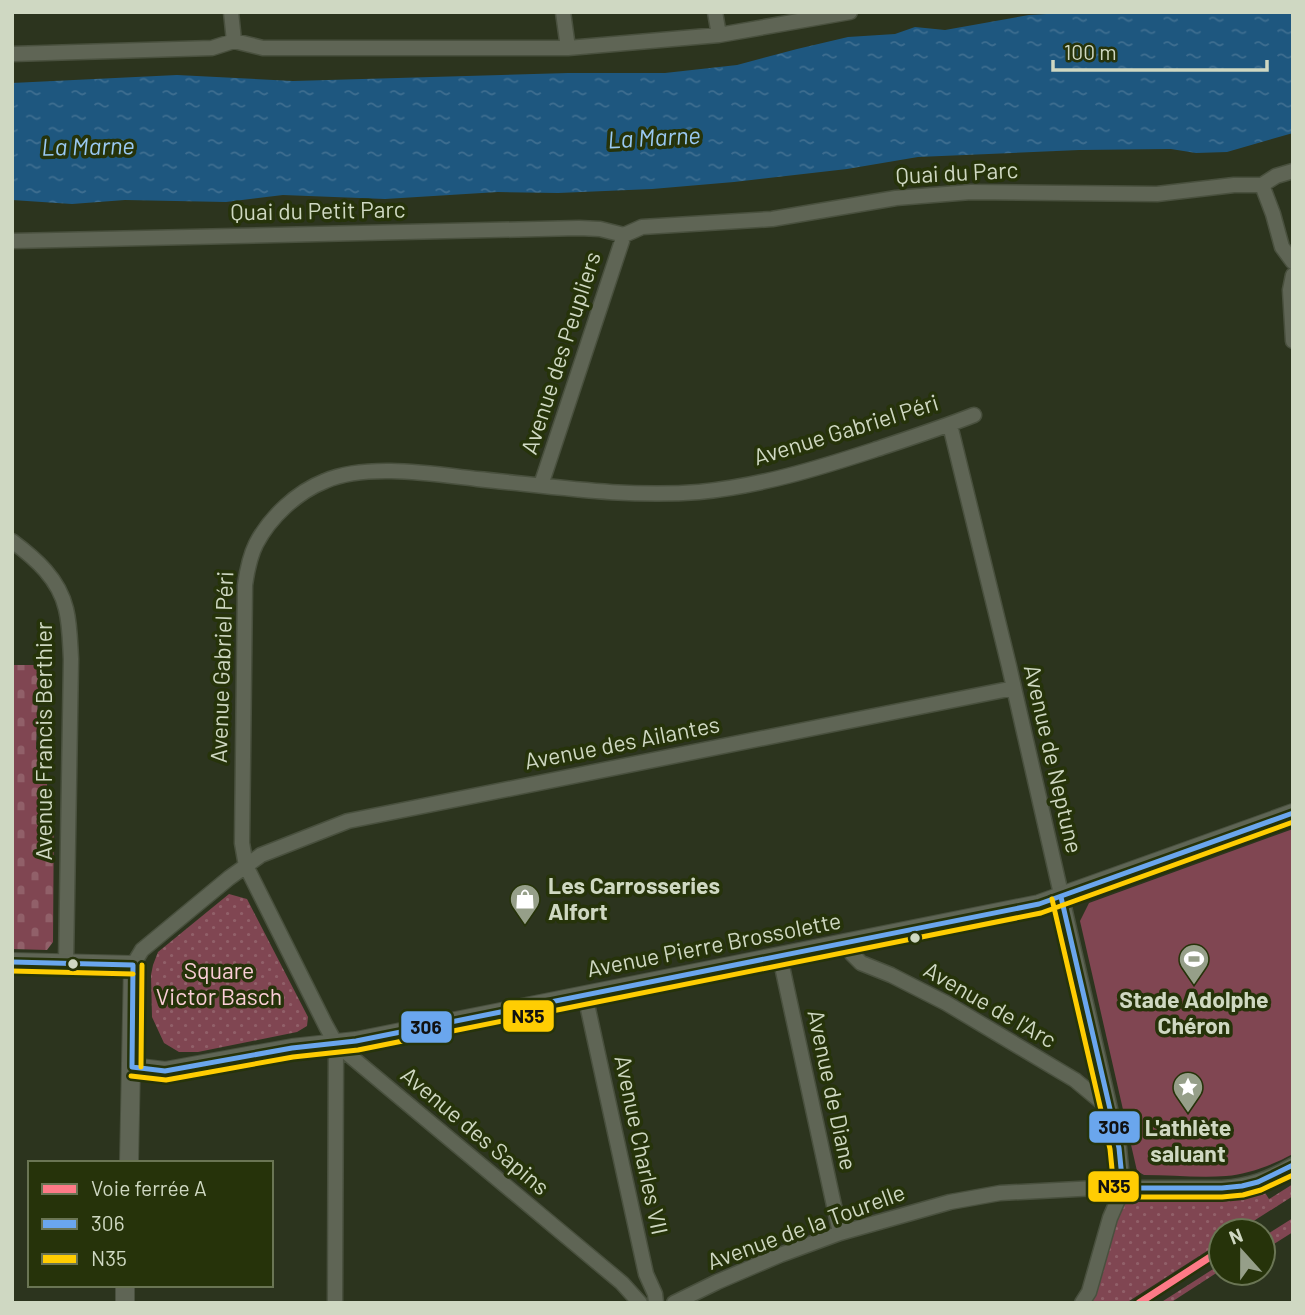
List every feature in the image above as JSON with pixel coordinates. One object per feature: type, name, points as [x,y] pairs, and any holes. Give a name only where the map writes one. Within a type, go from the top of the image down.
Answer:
[{"type":"street","points":[[231,12],[234,41]]},
{"type":"street","points":[[563,12],[568,48]]},
{"type":"street","points":[[715,12],[719,35]]},
{"type":"street","points":[[12,54],[212,48],[234,41],[262,48],[568,48],[719,35],[850,12]]},
{"type":"street","name":"Quai du Parc","points":[[624,235],[642,227],[772,219],[896,198],[971,192],[1157,194],[1262,185],[1276,176],[1293,171]]},
{"type":"street","points":[[1262,185],[1282,247],[1293,262]]},
{"type":"street","name":"Quai du Petit Parc","points":[[12,241],[579,228],[600,229],[624,235]]},
{"type":"street","name":"Avenue des Peupliers","points":[[541,485],[624,235]]},
{"type":"street","points":[[1293,275],[1290,290],[1293,341]]},
{"type":"street","name":"Avenue Gabriel Péri","points":[[246,866],[242,843],[245,584],[255,545],[282,509],[302,493],[326,480],[370,472],[422,473],[616,493],[700,492],[753,485],[823,467],[974,415]]},
{"type":"street","name":"Avenue de Neptune","points":[[950,425],[1014,688],[1119,1148],[1124,1188]]},
{"type":"street","name":"Avenue Francis Berthier","points":[[12,541],[45,569],[60,590],[67,610],[71,659],[66,963]]},
{"type":"street","name":"Avenue des Ailantes","points":[[246,866],[261,855],[348,821],[1014,688]]},
{"type":"street","name":"Avenue Pierre Brossolette","points":[[132,1067],[165,1071],[267,1052],[368,1039],[1039,904],[1293,813]]},
{"type":"street","points":[[129,1161],[133,965],[142,950],[246,866]]},
{"type":"street","name":"Avenue des Sapins","points":[[246,866],[336,1044],[612,1274],[640,1303]]},
{"type":"street","name":"Avenue de l'Arc","points":[[848,943],[852,954],[861,963],[946,1003],[1075,1080],[1110,1109]]},
{"type":"street","name":"Avenue de Diane","points":[[780,957],[840,1233]]},
{"type":"street","points":[[12,962],[133,965]]},
{"type":"street","name":"Avenue Charles VII","points":[[585,995],[646,1274],[656,1303]]},
{"type":"street","points":[[335,1303],[336,1044]]},
{"type":"street","name":"Avenue de la Tourelle","points":[[674,1303],[780,1255],[840,1233],[950,1202],[987,1195],[1124,1188],[1242,1186],[1258,1182],[1293,1165]]},
{"type":"street","points":[[1082,1303],[1089,1292],[1110,1218],[1124,1188]]},
{"type":"street","points":[[629,1291],[646,1274]]},
{"type":"green space","points":[[12,665],[39,665],[36,749],[47,751],[47,801],[54,802],[53,942],[47,950],[12,949]]},
{"type":"green space","name":"Stade Adolphe Chéron","points":[[1293,829],[1293,1154],[1235,1175],[1144,1175],[1137,1171],[1080,921],[1089,903]]},
{"type":"green space","name":"Square Victor Basch","points":[[229,894],[247,899],[308,1017],[307,1026],[297,1032],[198,1052],[179,1052],[164,1043],[152,1017],[153,965],[158,952]]},
{"type":"green space","points":[[1293,1184],[1293,1196],[1260,1217],[1207,1217],[1207,1251],[1126,1303],[1088,1303],[1117,1212],[1131,1198],[1138,1195],[1240,1193],[1262,1188],[1269,1199]]},
{"type":"green space","points":[[1293,1218],[1293,1232],[1277,1242],[1277,1228]]},
{"type":"green space","points":[[1207,1273],[1207,1279],[1170,1303],[1160,1303]]},
{"type":"water","name":"La Marne","points":[[1082,12],[1293,12],[1293,133],[1227,152],[1196,153],[1171,149],[1079,150],[918,157],[847,169],[652,189],[558,193],[498,192],[385,199],[283,195],[226,202],[125,200],[72,204],[12,200],[12,83],[177,75],[293,81],[665,73],[737,65],[848,37],[895,34],[915,27],[945,30],[1029,15]]},
{"type":"rail line","name":"A","points":[[1139,1303],[1207,1259]]},
{"type":"transit line","name":"306","points":[[132,1067],[165,1071],[292,1048],[356,1041],[1039,904],[1293,813]]},
{"type":"transit line","name":"N35","points":[[131,1076],[166,1080],[293,1057],[358,1050],[1041,913],[1293,822]]},
{"type":"transit line","name":"306","points":[[1061,897],[1119,1148],[1123,1188],[1242,1186],[1258,1182],[1293,1165]]},
{"type":"transit line","name":"N35","points":[[1052,899],[1110,1149],[1116,1194],[1123,1197],[1243,1195],[1293,1175]]},
{"type":"transit line","name":"306","points":[[12,962],[133,965]]},
{"type":"transit line","name":"306","points":[[132,1067],[133,965]]},
{"type":"transit line","name":"N35","points":[[141,1067],[142,965]]},
{"type":"transit line","name":"N35","points":[[12,971],[133,974]]},
{"type":"place","name":"Les Carrosseries Alfort","points":[[525,926]]},
{"type":"place","name":"Stade Adolphe Chéron","points":[[1194,986]]},
{"type":"place","name":"L'athlète saluant","points":[[1188,1114]]}]
